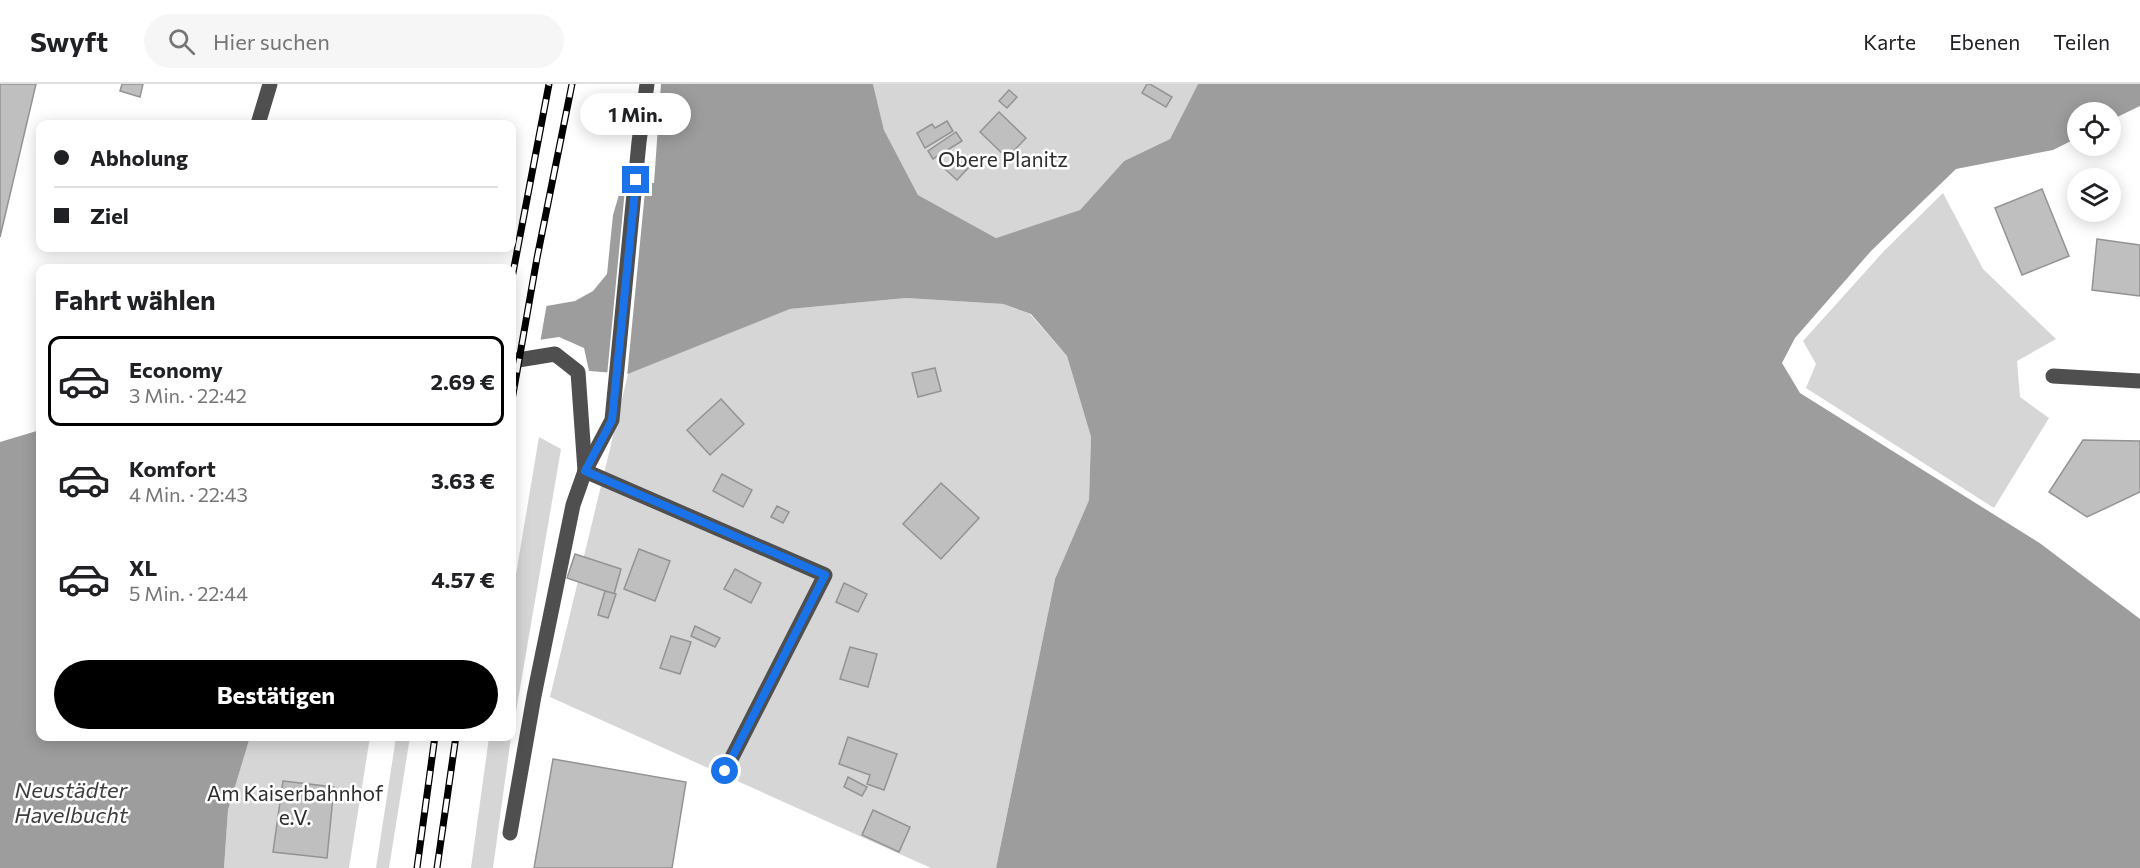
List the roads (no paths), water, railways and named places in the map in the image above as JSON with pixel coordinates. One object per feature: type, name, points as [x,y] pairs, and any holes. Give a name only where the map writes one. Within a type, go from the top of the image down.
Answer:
[{"type":"street","points":[[259,120],[270,84]]},
{"type":"street","points":[[510,833],[534,696],[573,505],[585,471],[612,420],[647,84]]},
{"type":"street","points":[[516,360],[555,354],[578,372],[585,471]]},
{"type":"street","points":[[2053,376],[2140,381]]},
{"type":"street","points":[[585,471],[825,575],[725,771]]},
{"type":"water","points":[[661,84],[873,84],[884,130],[918,195],[996,238],[1080,210],[1124,161],[1170,139],[1198,84],[2140,84],[2140,106],[2121,115],[2121,102],[2067,102],[2067,143],[2053,150],[1956,169],[1871,251],[1795,338],[1782,363],[1800,393],[2041,544],[2140,619],[2140,868],[996,868],[1055,579],[1089,500],[1091,437],[1067,356],[1031,314],[1003,304],[906,298],[790,309],[628,374],[589,371],[584,348],[559,337],[516,343],[516,311],[575,301],[593,291],[607,274],[613,215],[623,181],[654,183]]},
{"type":"water","name":"Neustädter Havelbucht","points":[[36,431],[36,741],[249,741],[228,810],[224,868],[0,868],[0,442]]},
{"type":"railway","points":[[515,264],[549,84]]},
{"type":"railway","points":[[516,377],[572,84]]},
{"type":"railway","points":[[417,868],[434,741]]},
{"type":"railway","points":[[437,868],[455,741]]},
{"type":"park label","name":"Obere Planitz","points":[[1003,158]]},
{"type":"park label","name":"Am Kaiserbahnhof e.V.","points":[[295,804]]}]
